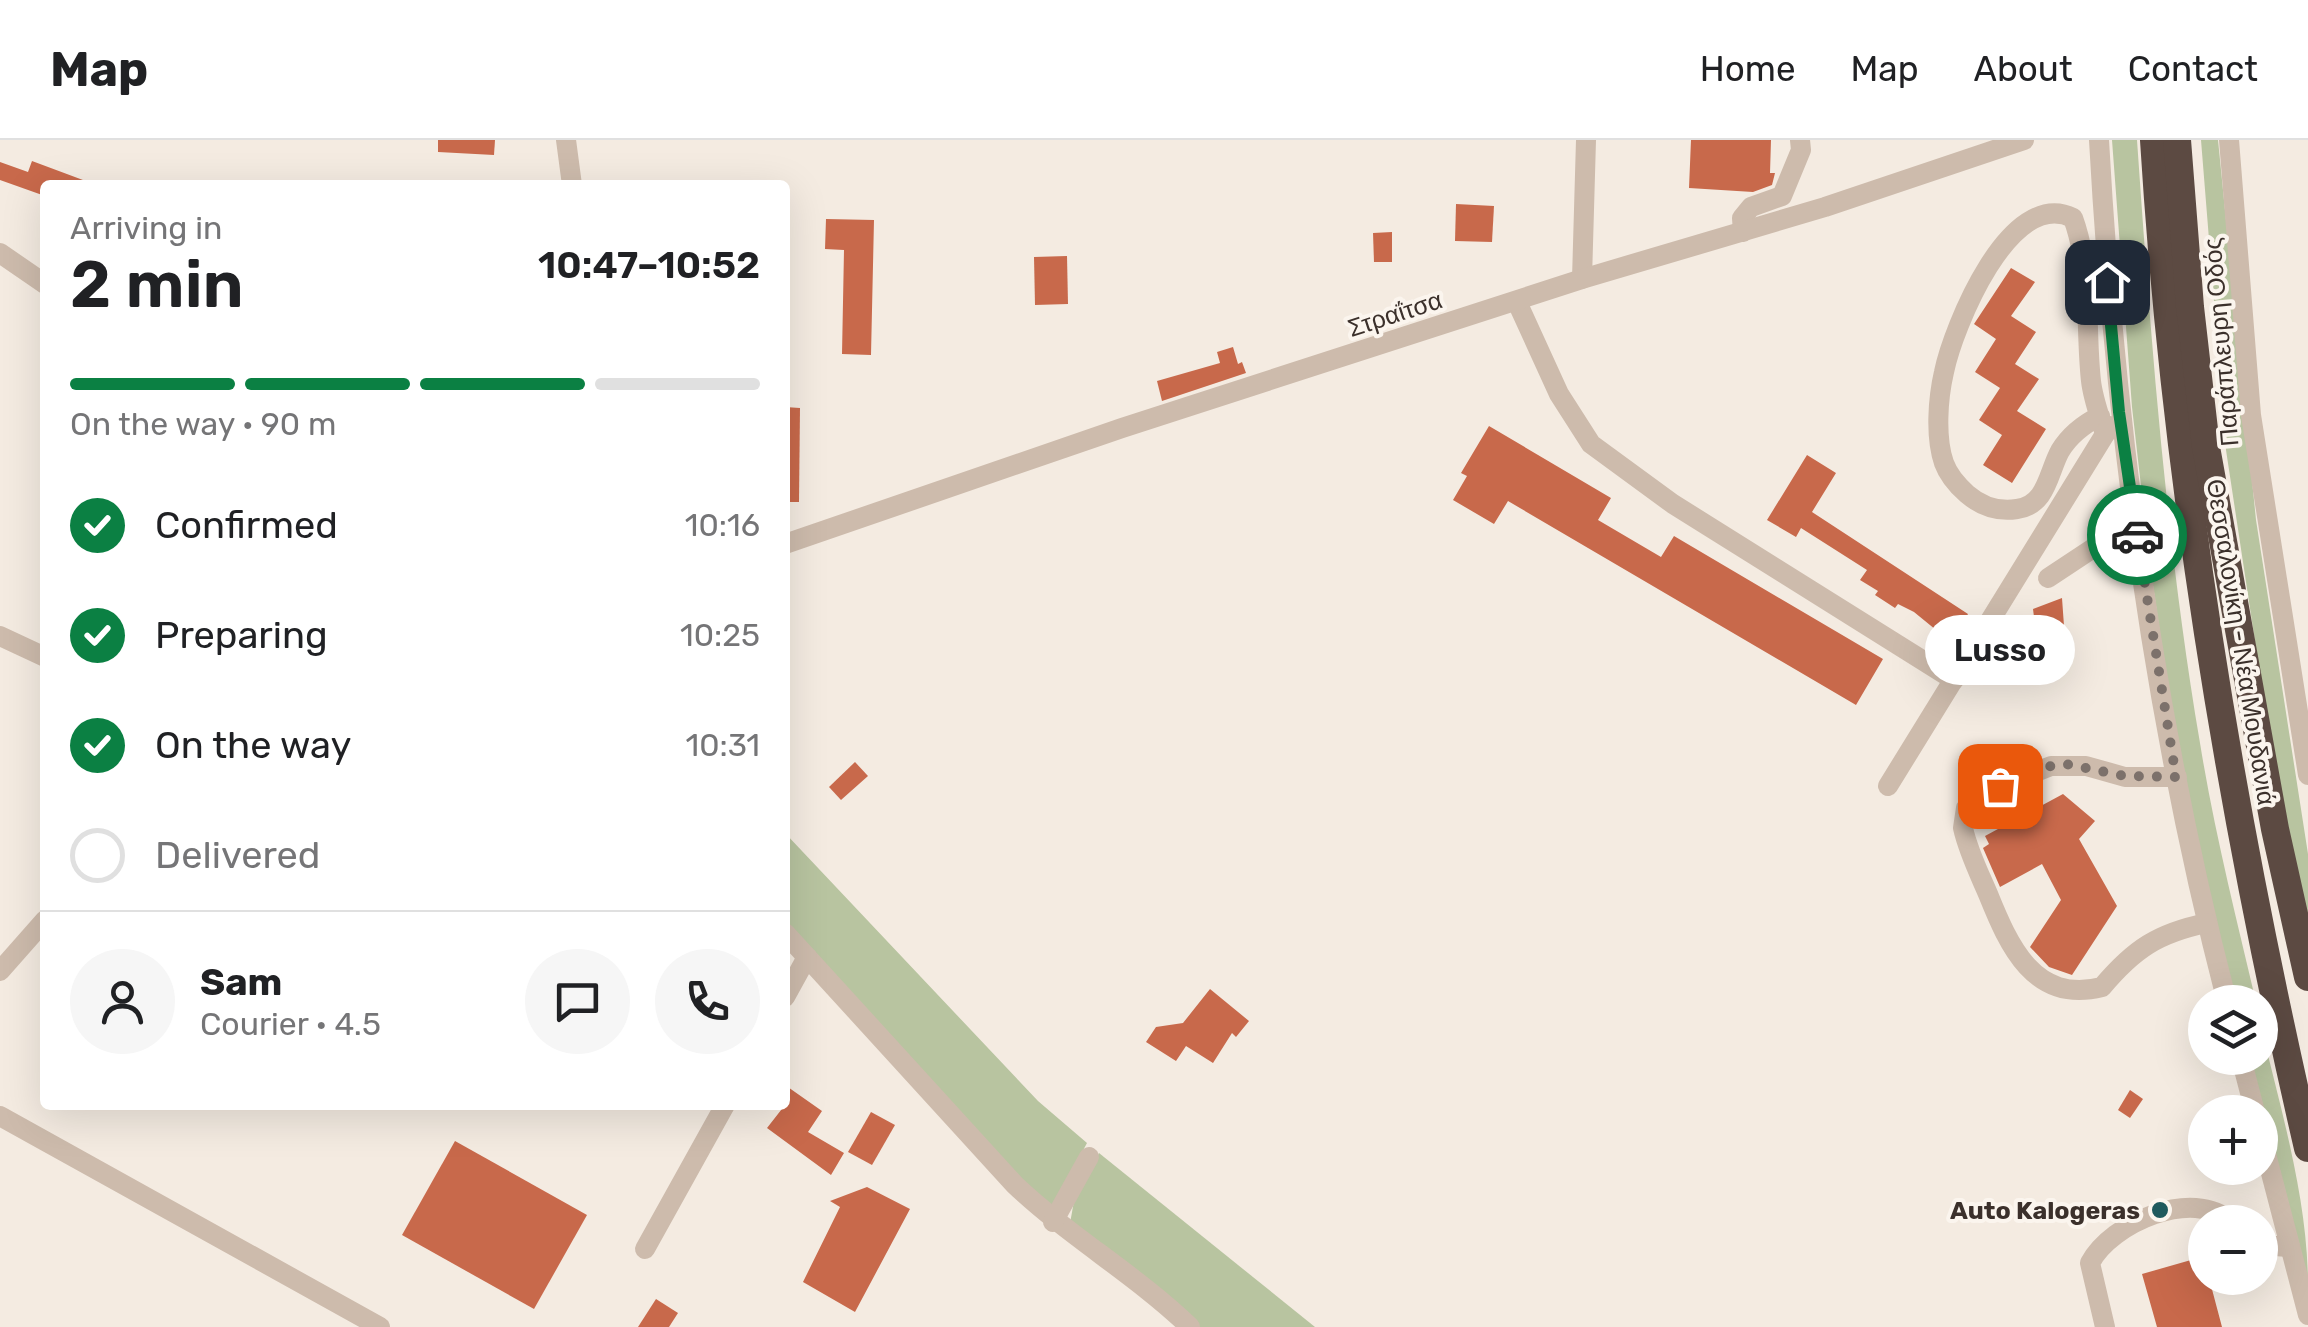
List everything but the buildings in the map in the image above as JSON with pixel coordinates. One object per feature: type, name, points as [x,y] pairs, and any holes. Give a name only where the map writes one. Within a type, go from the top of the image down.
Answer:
[{"type":"highway","name":"Θεσσαλονίκη - Νέα Μουδανιά","points":[[2154,140],[2184,474],[2212,670],[2263,953],[2308,1148]]},
{"type":"highway","name":"Θεσσαλονίκη - Νέα Μουδανιά","points":[[2177,140],[2206,447],[2274,829],[2308,977]]},
{"type":"street","points":[[566,140],[571,180]]},
{"type":"street","points":[[1582,279],[1586,140]]},
{"type":"street","points":[[1744,232],[1742,218],[1751,207],[1782,196],[1801,150],[1800,140]]},
{"type":"street","name":"Στραΐτσα","points":[[790,542],[1122,428],[2024,140]]},
{"type":"street","points":[[1888,786],[2108,421],[2099,140]]},
{"type":"street","name":"Παράπλευρη Οδός","points":[[2229,140],[2251,415],[2308,775]]},
{"type":"street","points":[[2108,421],[2073,436],[2060,452],[2034,503],[2018,509],[1999,510],[1978,502],[1945,466],[1940,402],[1953,339],[1981,279],[2015,231],[2050,214],[2073,218],[2085,256],[2092,387],[2108,421],[2136,532],[2176,777],[2222,985]]},
{"type":"street","points":[[0,253],[40,281]]},
{"type":"street","points":[[1517,302],[1559,394],[1591,444],[1673,504],[1954,680]]},
{"type":"street","points":[[2048,578],[2113,534],[2136,532]]},
{"type":"street","points":[[0,636],[40,655]]},
{"type":"street","points":[[2176,777],[2125,776],[2086,766],[2051,766],[1974,801],[1966,808],[1962,828],[2013,951],[2043,981],[2071,989],[2102,987],[2144,944],[2180,929],[2206,924]]},
{"type":"street","points":[[0,970],[40,926]]},
{"type":"street","points":[[790,938],[1014,1186],[1053,1222],[1134,1278],[1190,1327]]},
{"type":"street","points":[[790,988],[807,957]]},
{"type":"street","points":[[645,1249],[722,1110]]},
{"type":"street","points":[[0,1116],[380,1327]]},
{"type":"street","points":[[1053,1222],[1089,1157]]},
{"type":"street","points":[[2274,1185],[2308,1315]]},
{"type":"street","points":[[2104,1327],[2090,1263],[2112,1240],[2150,1215],[2188,1209]]},
{"type":"street","points":[[2278,1246],[2290,1247]]},
{"type":"green space","points":[[2112,140],[2137,140],[2161,442],[2188,668],[2212,808],[2252,985],[2228,985],[2174,728],[2132,407]]},
{"type":"green space","points":[[2201,140],[2218,140],[2256,520],[2308,854],[2308,945],[2263,694],[2226,450]]},
{"type":"green space","points":[[790,838],[1038,1101],[1087,1143],[1056,1216],[790,937]]},
{"type":"green space","points":[[2252,1075],[2273,1075],[2278,1095],[2257,1095]]},
{"type":"green space","points":[[2278,1096],[2298,1186],[2308,1286],[2278,1174]]},
{"type":"green space","points":[[1099,1153],[1315,1327],[1195,1327],[1069,1229],[1074,1201]]},
{"type":"way so far","points":[[2000,786],[2066,764],[2125,776],[2176,777],[2137,535]]},
{"type":"place","name":"Lusso","points":[[2000,786]]},
{"type":"place","name":"Auto Kalogeras","points":[[2160,1210]]},
{"type":"route","points":[[2107,282],[2119,412],[2137,535]]}]
